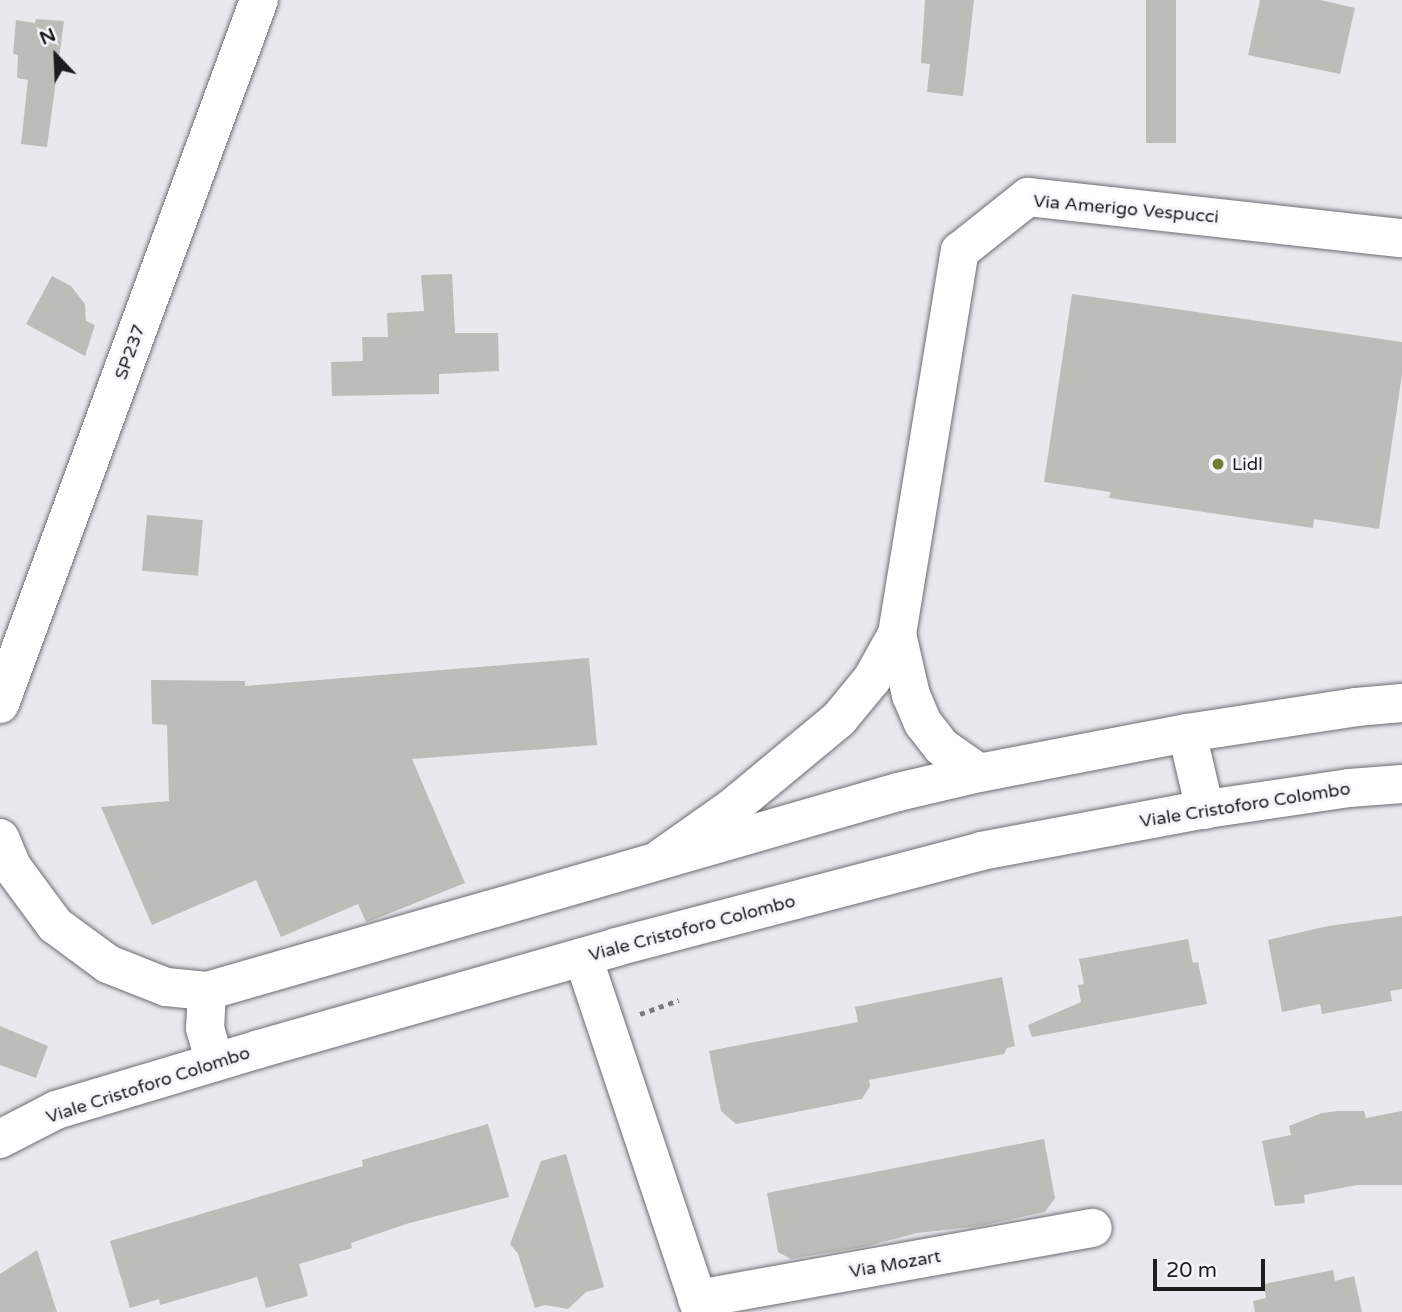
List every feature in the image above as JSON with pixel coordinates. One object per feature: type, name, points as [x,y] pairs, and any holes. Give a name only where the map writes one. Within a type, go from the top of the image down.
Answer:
[{"type":"main road","name":"SP237","points":[[0,704],[259,0]]},
{"type":"main road","name":"Via Amerigo Vespucci","points":[[651,865],[733,807],[839,719],[872,680],[897,634],[960,251],[1028,197],[1402,239]]},
{"type":"main road","name":"Via Amerigo Vespucci","points":[[897,634],[911,695],[923,723],[942,747],[979,773]]},
{"type":"main road","points":[[0,893],[55,925],[108,964],[166,986],[207,991],[898,792],[979,773],[1187,733],[1356,707],[1402,703]]},
{"type":"main road","points":[[1187,733],[1205,810]]},
{"type":"main road","name":"Viale Cristoforo Colombo","points":[[0,1139],[56,1110],[215,1062],[583,957],[981,851],[1205,810],[1349,788],[1402,784]]},
{"type":"main road","points":[[0,838],[13,868],[55,925]]},
{"type":"main road","name":"Via Mozart","points":[[583,957],[699,1305],[1093,1228]]},
{"type":"main road","points":[[207,991],[205,1028],[215,1062]]},
{"type":"building","points":[[925,0],[974,0],[963,96],[927,92],[930,64],[921,63]]},
{"type":"building","points":[[1146,0],[1176,0],[1176,143],[1146,143]]},
{"type":"building","points":[[1260,0],[1320,0],[1355,8],[1340,74],[1248,55]]},
{"type":"building","points":[[36,19],[64,21],[47,147],[21,144],[28,80],[17,78],[18,55],[13,54],[16,20],[35,23]]},
{"type":"building","points":[[452,274],[455,333],[498,333],[499,371],[439,374],[439,394],[332,396],[331,362],[363,361],[362,337],[388,337],[387,313],[424,311],[421,275]]},
{"type":"building","points":[[52,276],[71,286],[85,304],[86,321],[95,325],[85,356],[26,324]]},
{"type":"building","points":[[1072,294],[1402,342],[1402,375],[1379,529],[1314,519],[1313,528],[1109,498],[1111,492],[1044,482]]},
{"type":"building","points":[[147,515],[203,520],[198,576],[142,571]]},
{"type":"building","points":[[589,658],[597,745],[412,759],[465,883],[366,922],[358,904],[281,937],[256,880],[152,925],[101,807],[169,801],[167,725],[152,724],[151,680],[245,681],[245,686]]},
{"type":"building","points":[[1402,916],[1402,989],[1390,991],[1392,1001],[1322,1014],[1320,1004],[1282,1012],[1268,940],[1328,926]]},
{"type":"building","points":[[1188,939],[1193,963],[1198,962],[1207,1004],[1032,1037],[1028,1025],[1081,1002],[1078,985],[1084,984],[1079,959]]},
{"type":"building","points":[[1002,977],[1015,1046],[1007,1048],[1004,1054],[869,1080],[870,1086],[862,1099],[736,1124],[721,1111],[709,1051],[858,1022],[855,1007]]},
{"type":"building","points":[[0,1026],[48,1046],[36,1078],[0,1065]]},
{"type":"building","points":[[1364,1111],[1366,1118],[1402,1111],[1402,1185],[1357,1185],[1304,1195],[1305,1203],[1275,1206],[1262,1141],[1291,1135],[1289,1126],[1322,1113]]},
{"type":"building","points":[[488,1124],[509,1197],[406,1224],[351,1243],[352,1248],[299,1264],[308,1296],[266,1308],[257,1277],[160,1305],[159,1299],[130,1308],[110,1241],[363,1166],[362,1160]]},
{"type":"building","points":[[1044,1139],[1055,1198],[1045,1212],[980,1226],[917,1233],[863,1247],[791,1259],[778,1252],[767,1193]]},
{"type":"building","points":[[566,1154],[604,1287],[586,1292],[568,1309],[545,1305],[535,1308],[518,1254],[510,1244],[541,1161]]},
{"type":"building","points":[[37,1250],[57,1312],[0,1312],[0,1274]]},
{"type":"building","points":[[1333,1270],[1335,1281],[1354,1276],[1362,1312],[1255,1312],[1253,1301],[1266,1298],[1264,1284]]},
{"type":"place","name":"Lidl","points":[[1218,464]]}]
